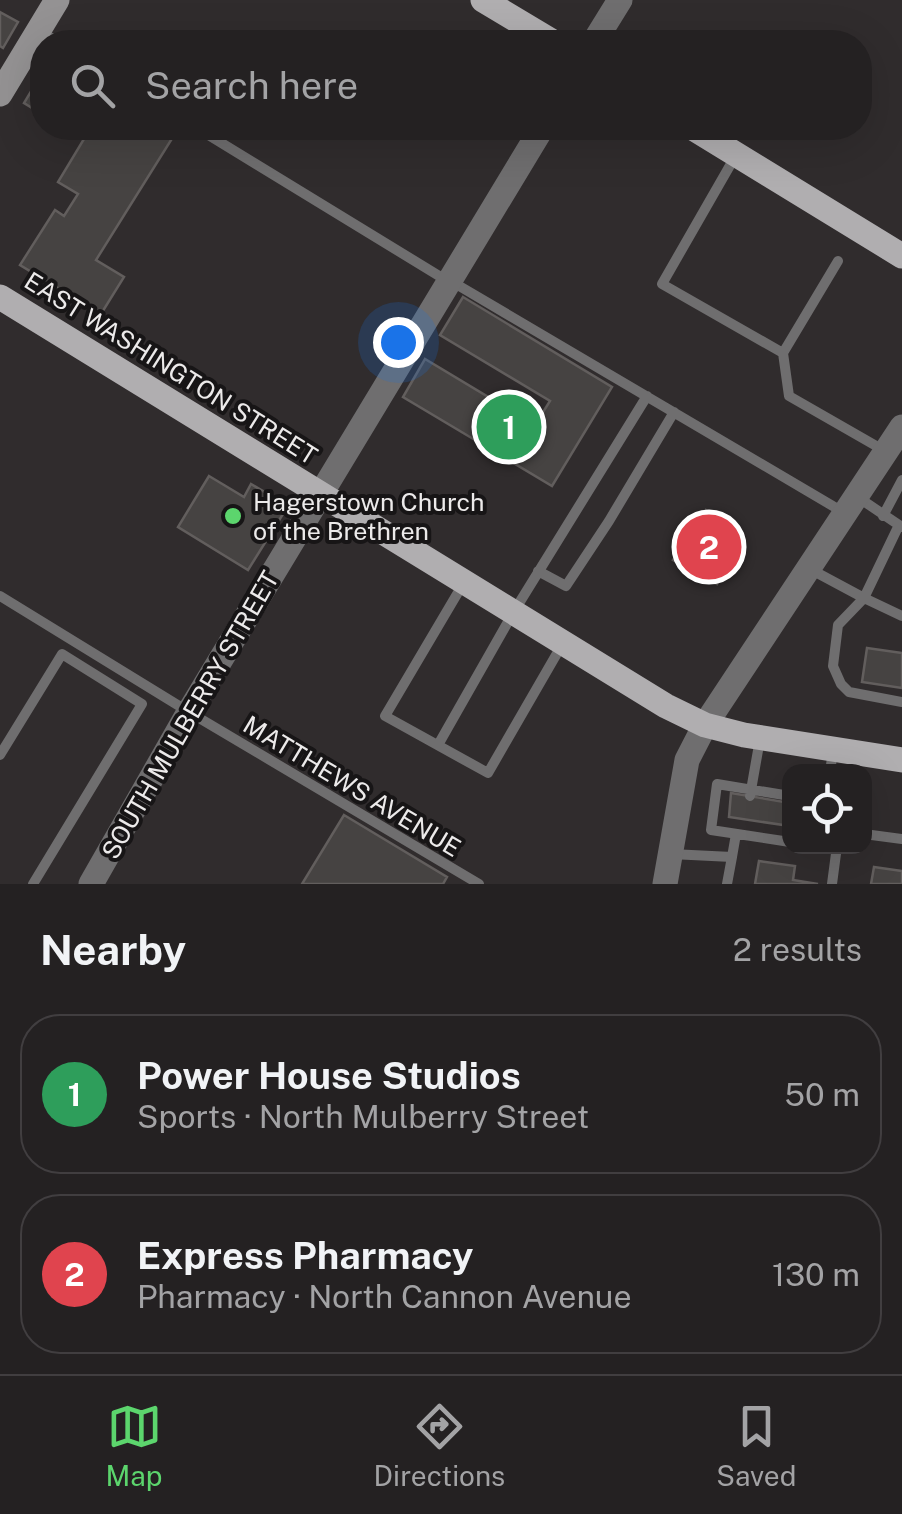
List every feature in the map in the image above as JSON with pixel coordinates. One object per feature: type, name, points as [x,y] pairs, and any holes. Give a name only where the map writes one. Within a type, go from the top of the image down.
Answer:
[{"type":"main road","points":[[50,30],[57,0]]},
{"type":"main road","points":[[483,0],[533,30]]},
{"type":"main road","points":[[0,94],[30,58]]},
{"type":"main road","points":[[713,140],[893,250]]},
{"type":"main road","name":"EAST WASHINGTON STREET","points":[[0,297],[666,706],[705,725],[841,761],[902,760]]},
{"type":"street","points":[[601,30],[620,0]]},
{"type":"street","name":"SOUTH MULBERRY STREET","points":[[91,884],[189,712],[535,140]]},
{"type":"street","points":[[664,884],[687,760],[705,725],[902,427]]},
{"type":"lane","points":[[217,140],[449,282],[674,412],[850,504],[901,526],[864,598],[838,625],[833,666],[849,692],[902,702]]},
{"type":"lane","points":[[736,154],[662,284],[783,353]]},
{"type":"lane","points":[[838,261],[783,353],[788,396],[886,451]]},
{"type":"lane","points":[[438,746],[538,571],[647,396]]},
{"type":"lane","points":[[538,571],[566,586],[610,521],[674,412]]},
{"type":"lane","points":[[884,516],[902,480]]},
{"type":"lane","points":[[808,568],[902,616]]},
{"type":"lane","points":[[464,583],[385,716],[488,773],[562,643]]},
{"type":"lane","name":"MATTHEWS AVENUE","points":[[0,596],[479,884]]},
{"type":"lane","points":[[0,755],[62,654],[142,704],[33,884]]},
{"type":"lane","points":[[751,793],[760,738]]},
{"type":"lane","points":[[782,797],[717,784],[711,830],[782,841]]},
{"type":"lane","points":[[728,884],[732,857],[747,820]]},
{"type":"lane","points":[[771,839],[773,823]]},
{"type":"lane","points":[[872,835],[902,839]]},
{"type":"lane","points":[[670,854],[732,857]]},
{"type":"lane","points":[[832,884],[837,854]]},
{"type":"building","points":[[0,12],[18,22],[3,48],[0,46]]},
{"type":"building","points":[[83,140],[171,140],[96,260],[124,277],[101,314],[20,265],[55,210],[64,216],[78,194],[58,182]]},
{"type":"building","points":[[463,297],[612,387],[552,486],[403,397],[425,359],[535,425],[550,401],[440,335]]},
{"type":"building","name":"Hagerstown Church of the Brethren","points":[[209,476],[244,497],[251,484],[288,506],[248,570],[178,527]]},
{"type":"building","points":[[706,510],[735,525],[719,552],[732,558],[717,584],[673,560]]},
{"type":"building","points":[[867,648],[902,653],[902,688],[862,682]]},
{"type":"building","points":[[731,793],[782,802],[782,825],[729,817]]},
{"type":"building","points":[[344,815],[447,877],[443,884],[302,884]]},
{"type":"building","points":[[759,861],[795,866],[793,880],[818,884],[755,884]]},
{"type":"building","points":[[874,867],[902,871],[902,884],[871,884]]},
{"type":"place","name":"Power House Studios","points":[[509,427]]},
{"type":"place","name":"Hagerstown Church of the Brethren","points":[[233,516]]},
{"type":"place","name":"Express Pharmacy","points":[[709,547]]}]
